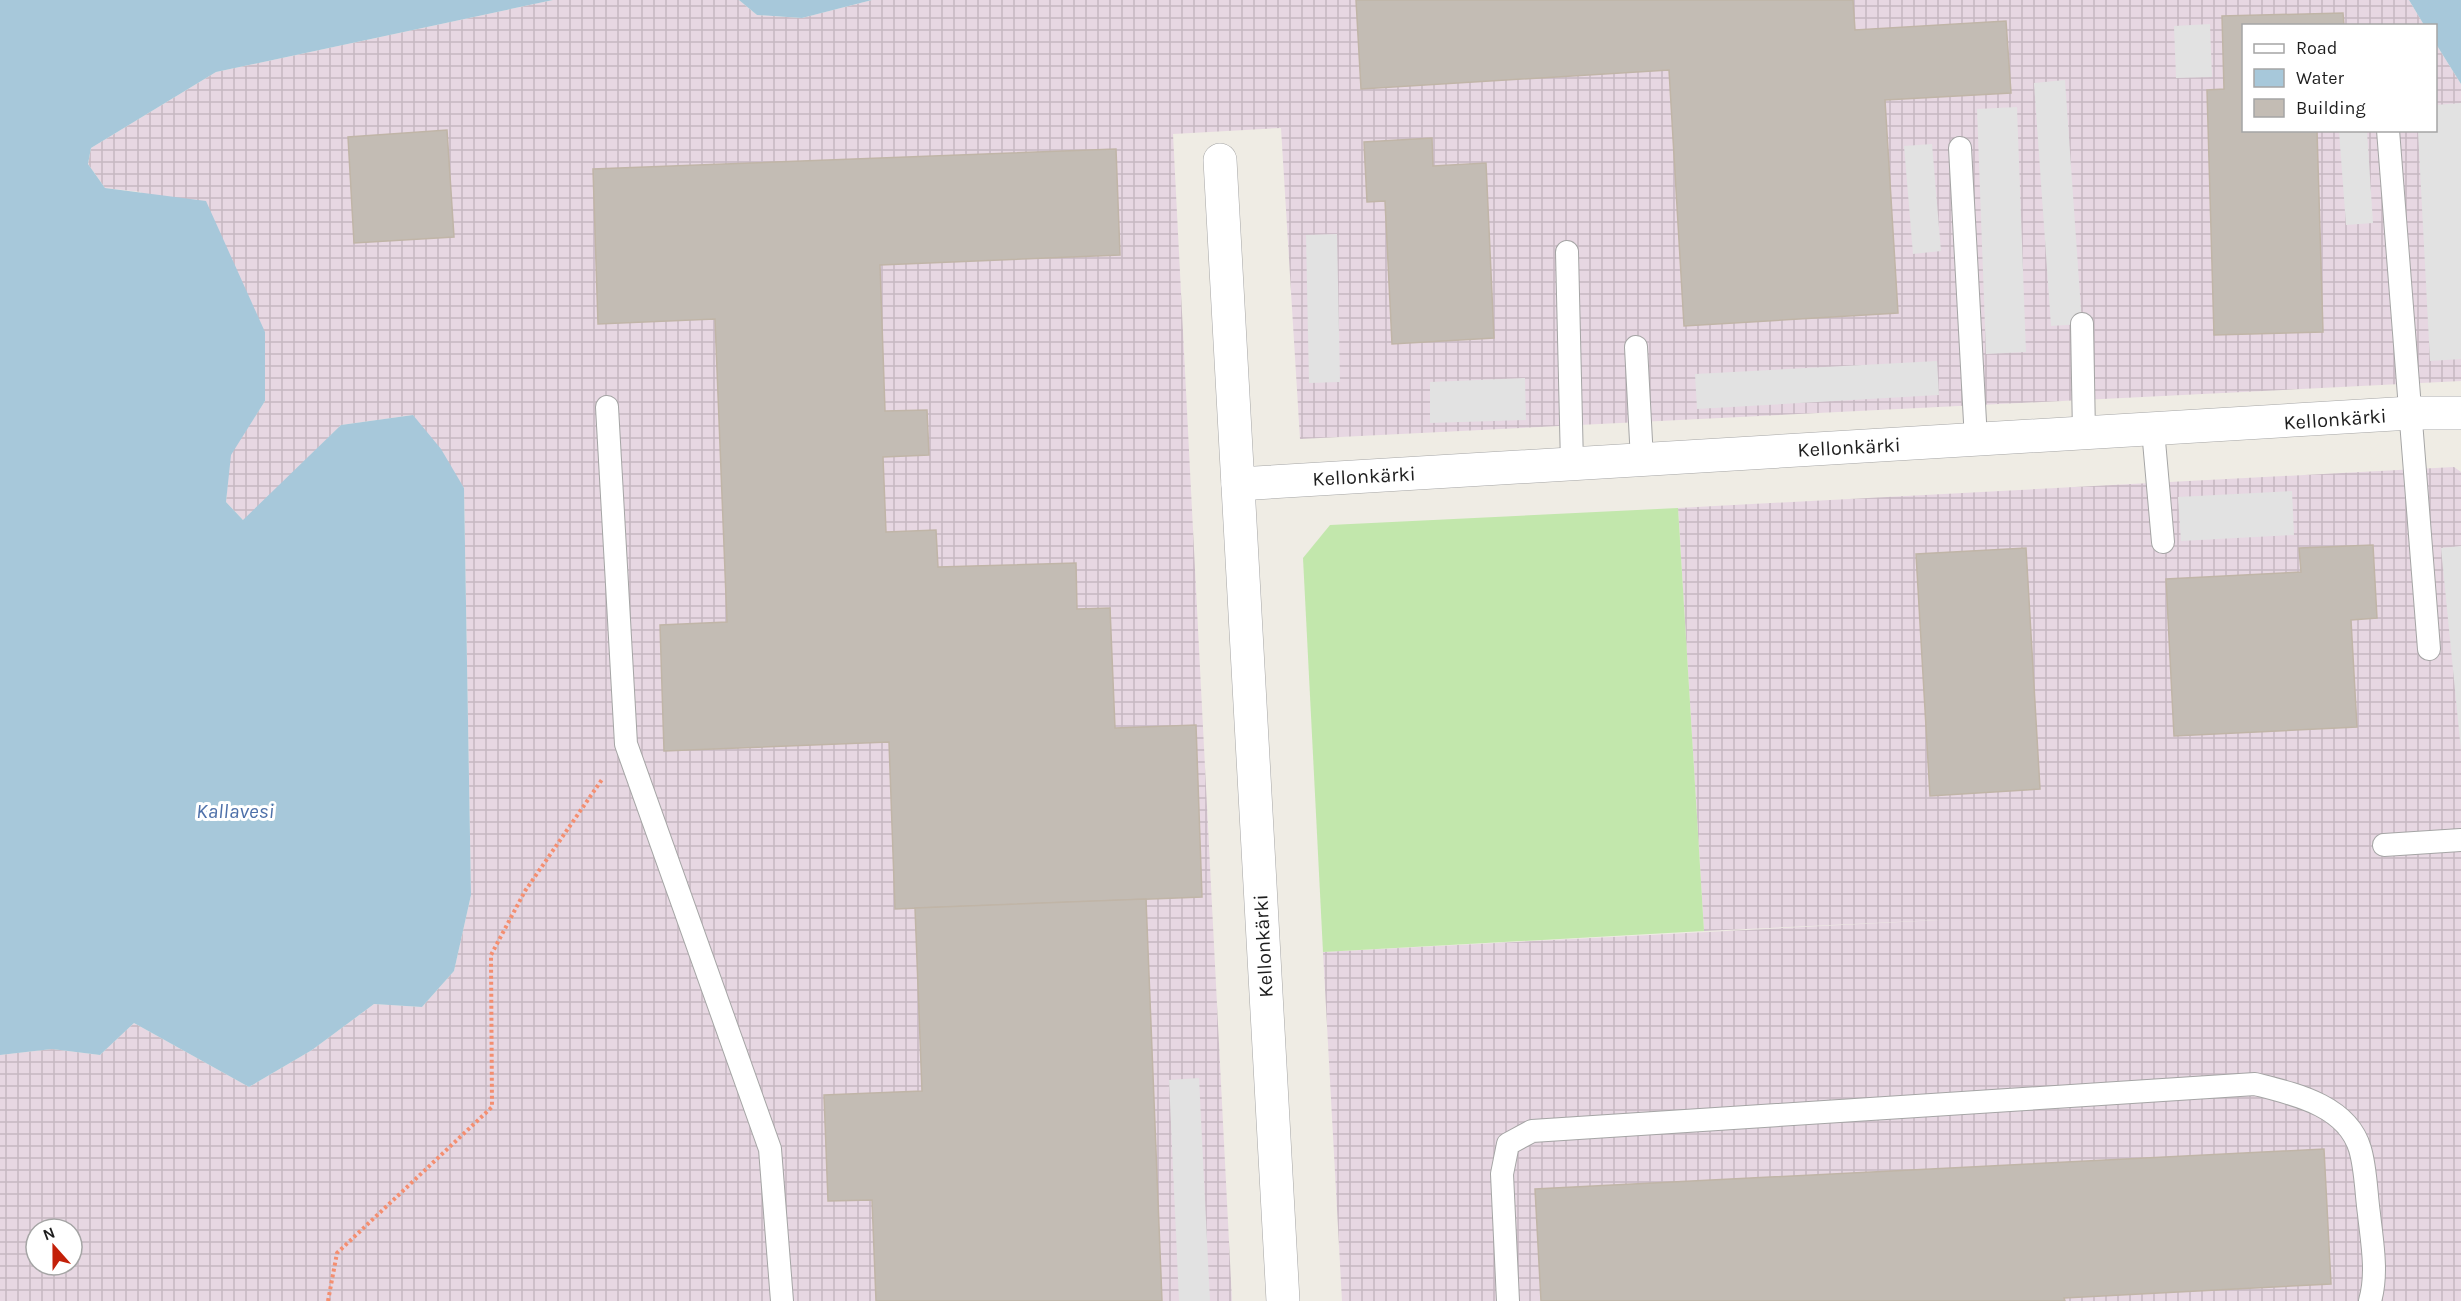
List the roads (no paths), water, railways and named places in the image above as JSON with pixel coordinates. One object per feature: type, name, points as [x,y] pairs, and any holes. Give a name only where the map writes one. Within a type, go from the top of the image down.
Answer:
[{"type":"street","name":"Kellonkärki","points":[[1220,160],[1283,1301]]},
{"type":"street","name":"Kellonkärki","points":[[1238,484],[2411,414],[2461,413]]},
{"type":"lane","points":[[2388,132],[2429,650]]},
{"type":"lane","points":[[1960,148],[1976,440]]},
{"type":"lane","points":[[1567,252],[1572,464]]},
{"type":"lane","points":[[2082,324],[2084,434]]},
{"type":"lane","points":[[1636,348],[1642,460]]},
{"type":"lane","points":[[607,407],[626,744],[770,1149],[782,1301]]},
{"type":"lane","points":[[2153,430],[2163,542]]},
{"type":"lane","points":[[2384,845],[2461,840]]},
{"type":"lane","points":[[1508,1301],[1502,1174],[1508,1143],[1532,1131],[2255,1084],[2295,1094],[2329,1110],[2348,1127],[2360,1149],[2372,1240],[2374,1286],[2370,1301]]},
{"type":"water","name":"Kallavesi","points":[[0,0],[553,0],[216,72],[91,148],[88,164],[105,188],[206,201],[265,332],[265,401],[231,455],[226,502],[243,520],[341,425],[413,415],[441,449],[464,488],[471,895],[454,971],[422,1007],[374,1004],[312,1050],[249,1087],[134,1023],[100,1055],[52,1049],[0,1055]]},
{"type":"water","points":[[739,0],[872,0],[802,18],[757,15]]},
{"type":"water","points":[[2409,0],[2461,0],[2461,84],[2437,46],[2437,24],[2423,24]]}]
